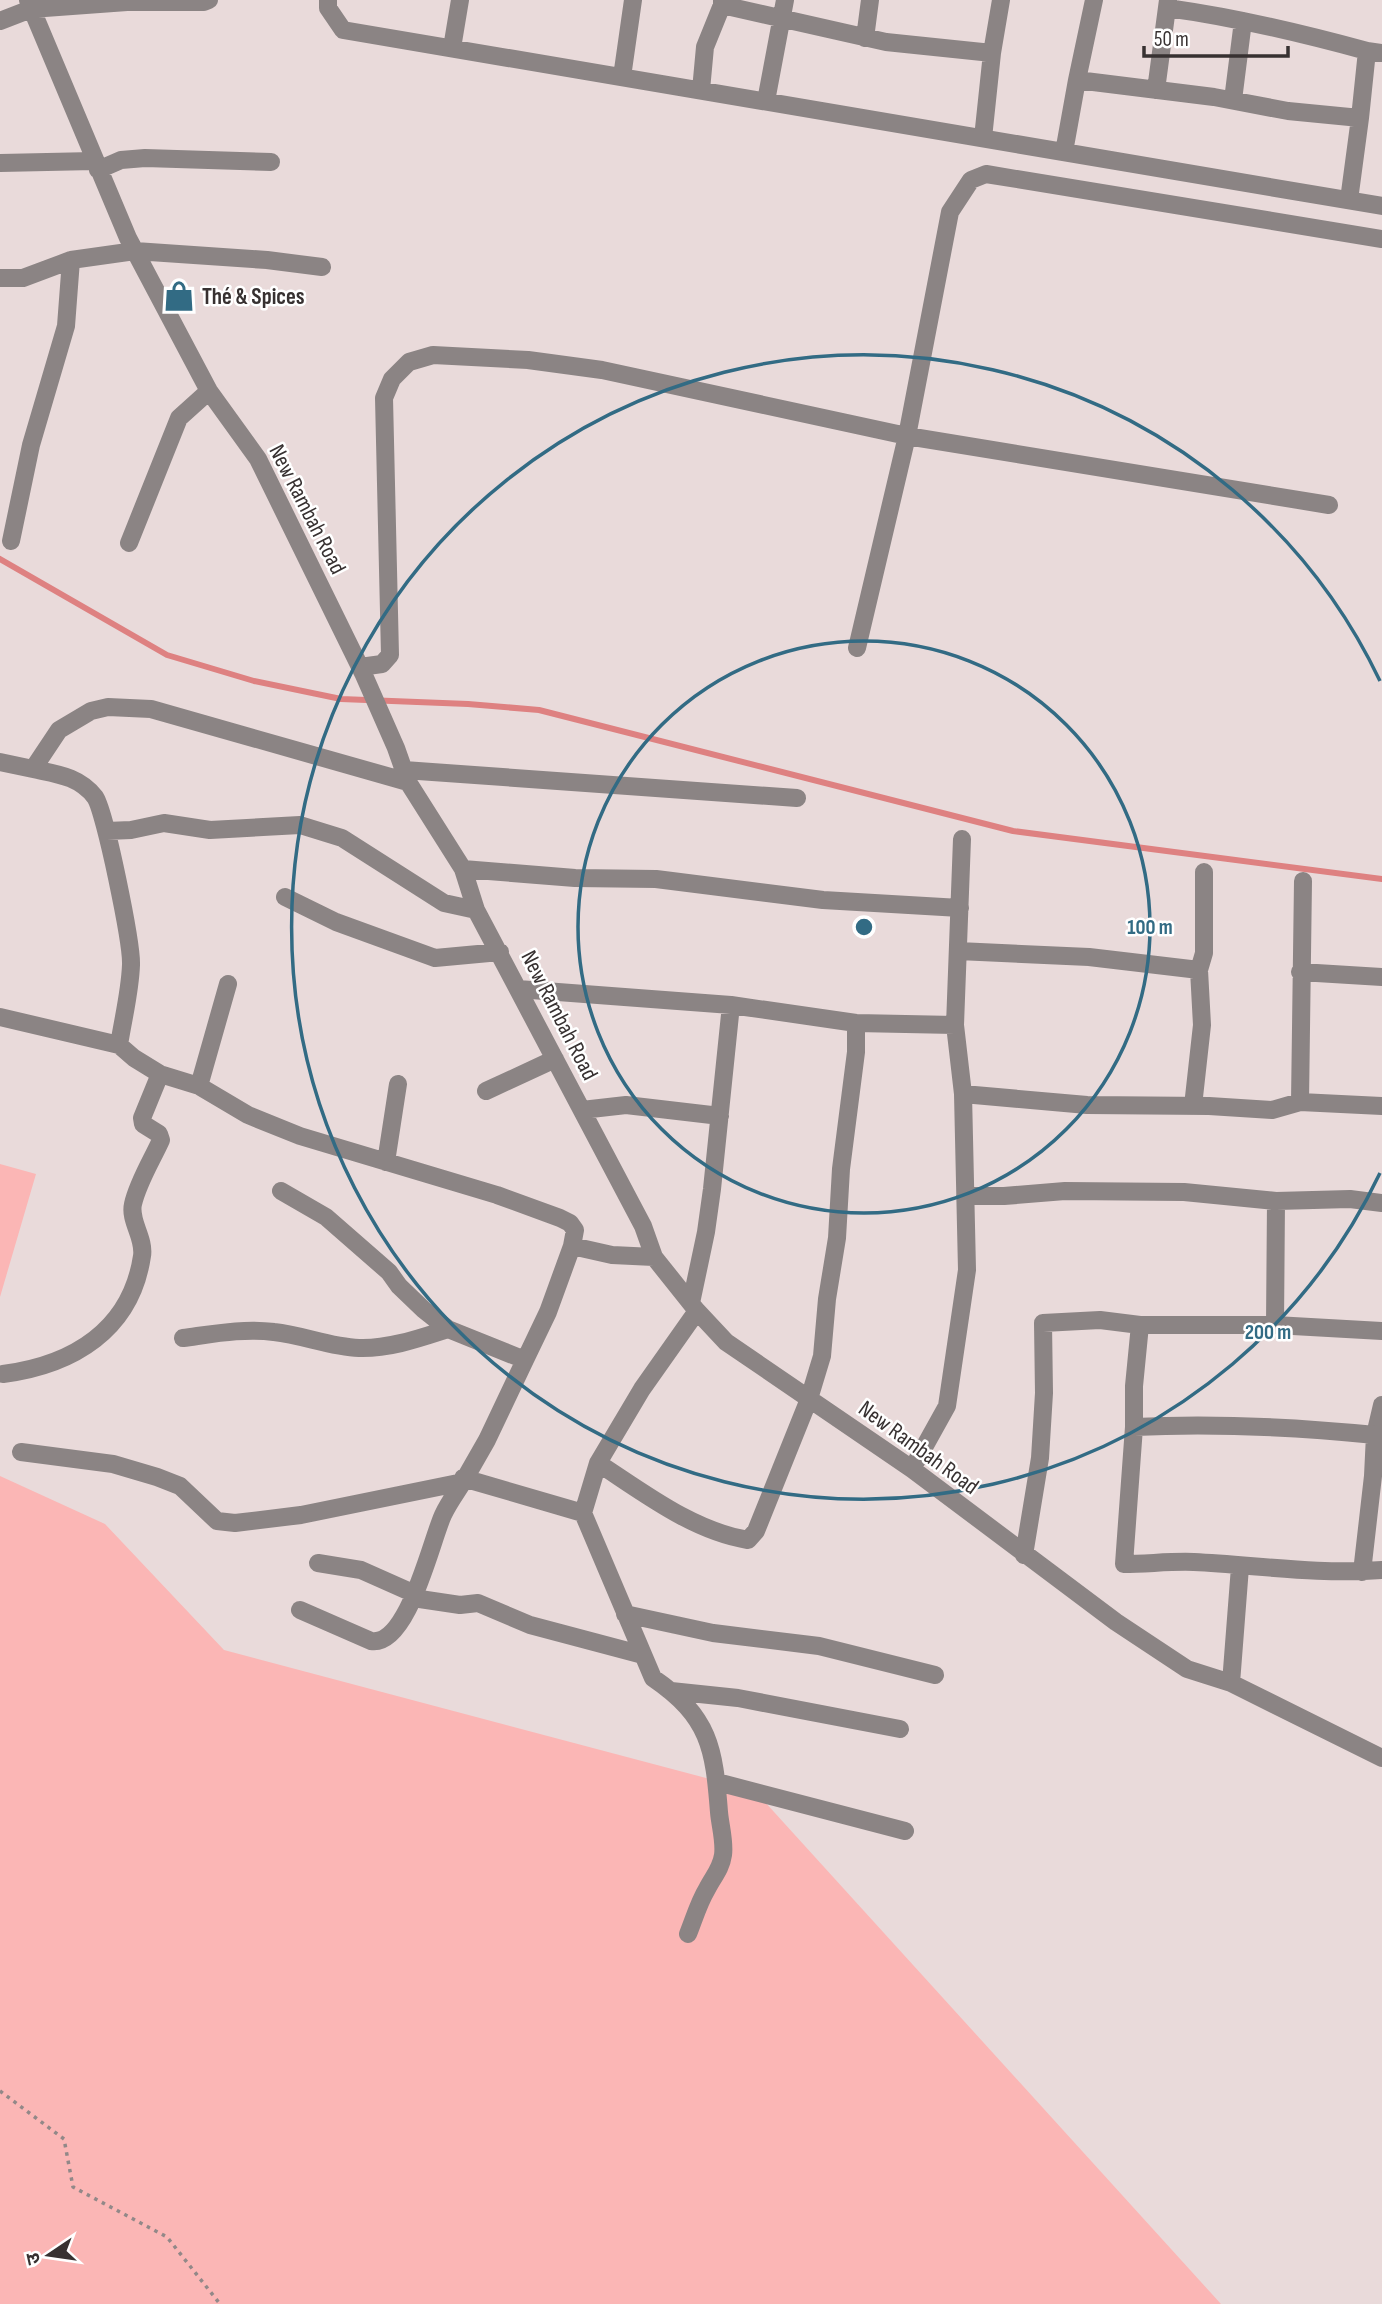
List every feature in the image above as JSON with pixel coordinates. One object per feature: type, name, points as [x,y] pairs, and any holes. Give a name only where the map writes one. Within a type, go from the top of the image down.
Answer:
[{"type":"street","points":[[0,21],[29,5],[209,0]]},
{"type":"street","points":[[328,0],[328,8],[343,30],[1382,206]]},
{"type":"street","points":[[452,48],[460,0]]},
{"type":"street","points":[[622,77],[633,0]]},
{"type":"street","points":[[766,101],[785,0]]},
{"type":"street","points":[[866,38],[870,0]]},
{"type":"street","points":[[983,138],[992,53],[1002,0]]},
{"type":"street","points":[[1064,152],[1090,1]]},
{"type":"street","points":[[701,90],[705,47],[722,3],[866,38],[992,53]]},
{"type":"street","points":[[1156,90],[1168,4],[1375,52],[1360,118],[1349,200]]},
{"type":"street","name":"New Rambah Road","points":[[29,5],[96,166],[135,251],[209,391],[258,459],[362,670],[406,776],[464,869],[476,910],[643,1227],[654,1256],[726,1342],[912,1469],[1116,1622],[1187,1669],[1231,1683],[1382,1758]]},
{"type":"street","points":[[1233,100],[1243,21]]},
{"type":"street","points":[[1077,80],[1233,100],[1288,111],[1360,118]]},
{"type":"street","points":[[0,163],[96,166],[145,158],[271,162]]},
{"type":"street","points":[[857,648],[907,436],[950,212],[971,180],[986,174],[1382,239]]},
{"type":"street","points":[[0,278],[23,278],[71,260],[135,251],[267,260],[322,267]]},
{"type":"street","points":[[11,541],[31,445],[66,326],[71,260]]},
{"type":"street","points":[[362,670],[382,664],[390,656],[384,398],[392,379],[409,362],[433,355],[528,360],[602,370],[907,436],[1329,505]]},
{"type":"street","points":[[129,543],[179,418],[209,391]]},
{"type":"street","points":[[33,769],[59,730],[91,711],[108,707],[151,709],[406,776],[797,798]]},
{"type":"street","points":[[0,762],[75,779],[99,804],[107,831],[131,963],[119,1045]]},
{"type":"street","points":[[107,831],[131,830],[164,823],[210,830],[300,825],[342,838],[444,903],[476,910]]},
{"type":"street","points":[[912,1469],[947,1406],[967,1270],[962,1094],[956,1025],[962,839]]},
{"type":"street","points":[[464,869],[575,878],[656,879],[823,900],[960,908]]},
{"type":"street","points":[[1193,1106],[1202,1025],[1199,970],[1204,953],[1204,872]]},
{"type":"street","points":[[1300,1102],[1303,881]]},
{"type":"street","points":[[285,897],[336,922],[435,958],[500,952]]},
{"type":"street","points":[[958,951],[1090,957],[1199,970]]},
{"type":"street","points":[[1300,972],[1382,977]]},
{"type":"street","points":[[199,1086],[228,984]]},
{"type":"street","points":[[519,989],[731,1005],[856,1023],[956,1025]]},
{"type":"street","points":[[688,1934],[707,1889],[719,1869],[723,1853],[717,1782],[706,1733],[695,1716],[671,1691],[653,1678],[583,1513],[598,1463],[694,1307],[706,1232],[731,1005]]},
{"type":"street","points":[[0,1017],[119,1045],[134,1059],[160,1073],[199,1086],[248,1115],[300,1136],[497,1195],[560,1218],[575,1230],[572,1246],[548,1312],[487,1440],[443,1514],[414,1596],[400,1622],[386,1638],[377,1642],[300,1610]]},
{"type":"street","points":[[598,1463],[697,1524],[748,1540],[756,1531],[809,1399],[822,1356],[856,1052],[856,1023]]},
{"type":"street","points":[[486,1091],[555,1059]]},
{"type":"street","points":[[3,1374],[31,1370],[52,1363],[90,1344],[109,1328],[132,1297],[143,1254],[134,1216],[134,1202],[161,1140],[159,1134],[143,1125],[142,1118],[160,1073]]},
{"type":"street","points":[[386,1162],[398,1084]]},
{"type":"street","points":[[962,1094],[1087,1105],[1272,1110],[1300,1102],[1382,1106]]},
{"type":"street","points":[[582,1110],[626,1105],[720,1116]]},
{"type":"street","points":[[281,1191],[326,1217],[389,1272],[399,1286],[424,1310],[448,1329],[525,1360]]},
{"type":"street","points":[[965,1195],[1004,1196],[1065,1191],[1184,1192],[1276,1201],[1350,1199],[1382,1203]]},
{"type":"street","points":[[1275,1325],[1276,1201]]},
{"type":"street","points":[[572,1246],[612,1255],[654,1256]]},
{"type":"street","points":[[1024,1555],[1040,1458],[1044,1393],[1043,1323],[1100,1320],[1140,1325],[1275,1325],[1382,1331]]},
{"type":"street","points":[[1140,1325],[1124,1564],[1192,1562],[1240,1567],[1362,1572],[1382,1570]]},
{"type":"street","points":[[183,1338],[235,1331],[274,1332],[360,1348],[385,1346],[448,1329]]},
{"type":"street","points":[[1362,1572],[1375,1436],[1382,1405]]},
{"type":"street","points":[[1134,1427],[1183,1425],[1332,1431],[1375,1436]]},
{"type":"street","points":[[21,1452],[113,1464],[157,1477],[180,1486],[216,1521],[235,1523],[301,1515],[463,1480],[583,1513]]},
{"type":"street","points":[[318,1563],[361,1570],[414,1596],[460,1605],[478,1603],[530,1625],[643,1656]]},
{"type":"street","points":[[1231,1683],[1240,1567]]},
{"type":"street","points":[[625,1614],[713,1633],[819,1646],[935,1675]]},
{"type":"street","points":[[671,1691],[738,1698],[900,1729]]},
{"type":"street","points":[[717,1782],[905,1832]]},
{"type":"path","points":[[0,2091],[64,2139],[73,2187],[167,2237],[220,2304]]},
{"type":"shaded area","points":[[0,1164],[36,1174],[0,1297]]},
{"type":"shaded area","points":[[0,1476],[105,1524],[224,1650],[755,1791],[1221,2304],[0,2304]]},
{"type":"waterway","points":[[0,559],[167,655],[254,681],[341,699],[539,710],[1013,831],[1382,879]]},
{"type":"place","name":"Thé & Spices","points":[[179,296]]}]
